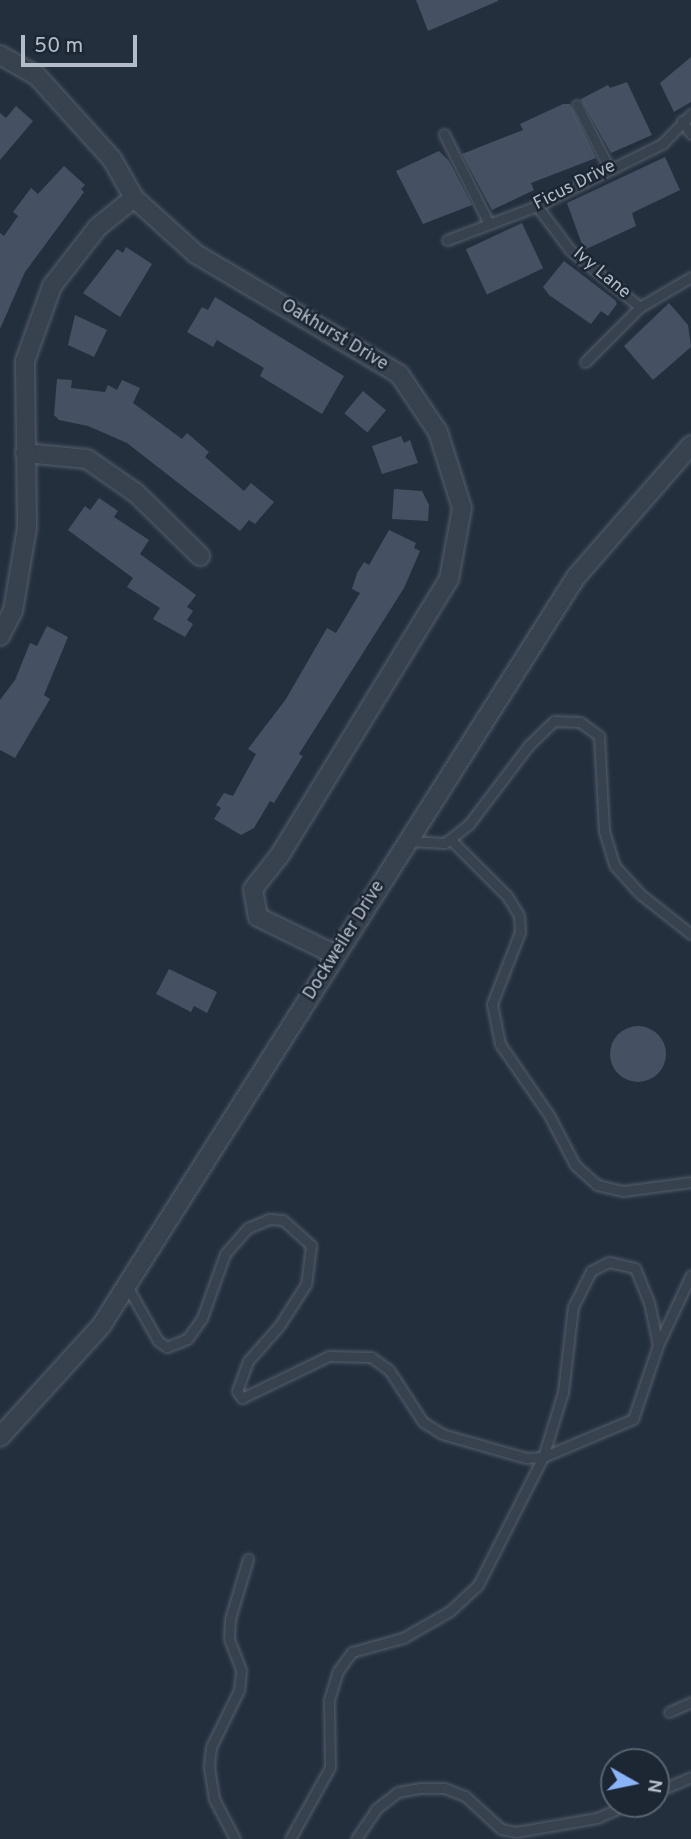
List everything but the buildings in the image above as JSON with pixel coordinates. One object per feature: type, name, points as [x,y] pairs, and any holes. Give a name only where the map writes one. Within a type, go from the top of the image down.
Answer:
[{"type":"street","name":"Oakhurst Drive","points":[[0,55],[37,76],[112,159],[134,198],[196,254],[399,374],[438,432],[462,508],[449,579],[279,856],[253,889],[258,917],[336,956]]},
{"type":"street","points":[[0,636],[13,611],[27,527],[25,361],[52,286],[98,227],[134,198]]},
{"type":"street","name":"Dockweiler Drive","points":[[0,1437],[101,1326],[576,577],[691,445]]},
{"type":"street","points":[[25,453],[87,459],[136,493],[200,556]]},
{"type":"lane","points":[[577,105],[609,168]]},
{"type":"lane","name":"Ficus Drive","points":[[447,240],[537,206],[662,144],[691,114]]},
{"type":"lane","points":[[682,121],[691,134]]},
{"type":"lane","points":[[444,134],[489,224]]},
{"type":"lane","name":"Ivy Lane","points":[[537,206],[570,250],[640,307]]},
{"type":"lane","points":[[585,362],[640,307],[691,277]]},
{"type":"lane","points":[[409,841],[445,843],[469,824],[529,745],[554,721],[580,722],[598,736],[604,831],[615,866],[639,893],[691,934]]},
{"type":"lane","points":[[450,839],[507,896],[519,915],[520,932],[492,1003],[500,1044],[549,1115],[575,1165],[597,1185],[624,1191],[691,1182]]},
{"type":"lane","points":[[127,1286],[158,1341],[167,1347],[187,1339],[202,1318],[225,1254],[248,1228],[269,1219],[283,1220],[311,1245],[306,1284],[279,1326],[248,1361],[237,1391],[242,1398],[329,1356],[371,1357],[389,1370],[424,1422],[442,1434],[500,1453],[543,1457],[633,1419],[658,1345],[691,1275]]},
{"type":"lane","points":[[290,1839],[330,1768],[329,1700],[338,1671],[352,1652],[403,1638],[450,1611],[478,1586],[543,1457],[563,1392],[573,1307],[591,1271],[609,1262],[635,1268],[649,1302],[658,1345]]},
{"type":"lane","points":[[236,1839],[214,1800],[209,1766],[211,1747],[239,1690],[242,1670],[229,1628],[248,1559]]},
{"type":"lane","points":[[669,1712],[691,1702]]},
{"type":"lane","points":[[670,1786],[691,1777]]},
{"type":"lane","points":[[356,1839],[376,1810],[398,1792],[420,1788],[444,1788],[465,1796],[501,1829],[516,1832],[600,1817]]}]
